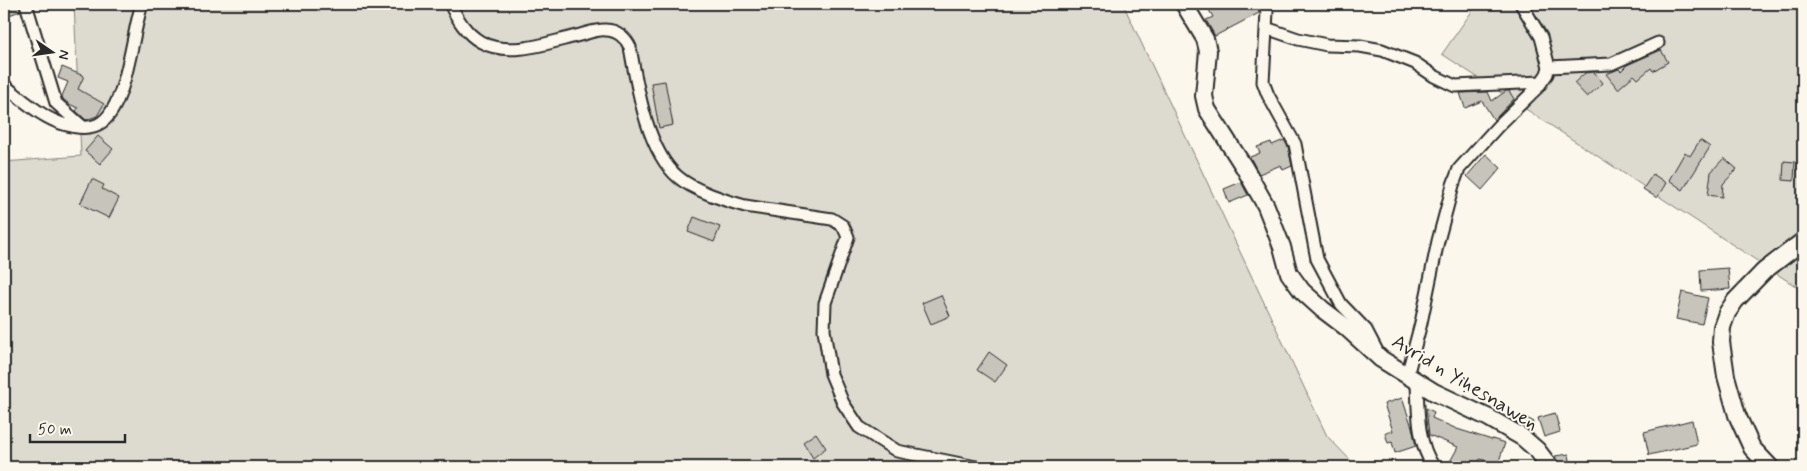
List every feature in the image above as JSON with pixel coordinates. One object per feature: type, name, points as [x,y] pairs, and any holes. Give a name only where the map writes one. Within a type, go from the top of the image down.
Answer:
[{"type":"street","points":[[26,4],[56,103],[83,127]]},
{"type":"street","points":[[4,85],[48,118],[83,127],[102,122],[117,100],[127,69],[142,4]]},
{"type":"street","points":[[450,4],[465,30],[481,42],[508,49],[537,45],[604,30],[616,32],[625,38],[630,47],[648,125],[667,165],[679,178],[698,188],[745,206],[832,219],[843,226],[848,237],[825,303],[824,330],[831,374],[843,404],[859,427],[897,451],[976,467]]},
{"type":"street","name":"Avrid n Yiḥesnawen","points":[[1184,4],[1202,33],[1206,45],[1207,68],[1204,96],[1207,109],[1266,206],[1290,273],[1302,291],[1381,359],[1412,379],[1522,437],[1550,467]]},
{"type":"street","points":[[1264,4],[1267,12],[1263,82],[1268,95],[1295,144],[1317,259],[1341,304],[1366,330],[1381,359]]},
{"type":"street","points":[[1434,467],[1430,462],[1423,440],[1412,379],[1421,323],[1438,241],[1459,169],[1547,74],[1549,67],[1541,37],[1521,4]]},
{"type":"street","points":[[1266,28],[1298,39],[1327,45],[1360,46],[1382,50],[1415,63],[1434,76],[1455,86],[1541,82]]},
{"type":"street","points":[[1549,67],[1611,64],[1658,43]]},
{"type":"street","points":[[1770,467],[1752,448],[1737,415],[1726,376],[1721,342],[1722,327],[1726,313],[1735,300],[1764,271],[1803,241]]},
{"type":"shaded area","points":[[74,4],[1123,4],[1327,436],[1357,467],[4,467],[4,162],[81,156]]},
{"type":"shaded area","points":[[1477,4],[1803,4],[1803,291],[1442,54]]},
{"type":"building","points":[[4,4],[19,4],[20,11],[4,17]]},
{"type":"building","points":[[1220,4],[1257,4],[1259,13],[1215,36],[1206,20],[1213,17],[1209,10]]},
{"type":"building","points":[[1661,50],[1668,62],[1653,71],[1651,68],[1638,79],[1634,75],[1618,89],[1606,74],[1619,69],[1621,71],[1627,65]]},
{"type":"building","points":[[62,67],[84,76],[78,89],[104,104],[97,116],[86,120],[76,111],[78,108],[63,99],[62,96],[68,82],[58,78]]},
{"type":"building","points":[[1594,72],[1603,83],[1587,97],[1574,83],[1585,73]]},
{"type":"building","points":[[665,81],[673,125],[659,128],[651,83]]},
{"type":"building","points":[[1506,91],[1509,91],[1514,99],[1494,120],[1482,101],[1465,108],[1460,93],[1488,92],[1492,101]]},
{"type":"building","points":[[98,136],[113,149],[100,164],[85,151]]},
{"type":"building","points":[[1284,140],[1288,147],[1292,166],[1283,170],[1281,165],[1259,174],[1250,157],[1260,153],[1257,147],[1271,142],[1272,145]]},
{"type":"building","points":[[1700,140],[1710,147],[1683,190],[1669,180],[1685,152],[1690,156]]},
{"type":"building","points":[[1486,154],[1501,168],[1482,190],[1467,176]]},
{"type":"building","points":[[1724,158],[1737,169],[1723,184],[1722,197],[1708,195],[1711,172]]},
{"type":"building","points":[[1784,161],[1795,162],[1794,181],[1783,180]]},
{"type":"building","points":[[1653,174],[1666,183],[1657,198],[1643,189]]},
{"type":"building","points":[[92,179],[104,185],[102,189],[119,198],[109,218],[80,204]]},
{"type":"building","points":[[1241,182],[1248,195],[1229,203],[1224,189]]},
{"type":"building","points":[[694,217],[720,227],[714,242],[688,232]]},
{"type":"building","points":[[1728,268],[1730,289],[1701,291],[1700,270]]},
{"type":"building","points":[[1682,292],[1708,298],[1702,324],[1676,319]]},
{"type":"building","points":[[941,295],[950,316],[931,324],[922,303]]},
{"type":"building","points":[[989,352],[1007,365],[995,382],[977,370]]},
{"type":"building","points":[[1402,398],[1416,446],[1395,453],[1392,442],[1388,443],[1385,433],[1393,431],[1384,404]]},
{"type":"building","points":[[1426,408],[1434,412],[1432,418],[1457,429],[1505,443],[1498,464],[1480,459],[1476,467],[1447,467],[1458,447],[1429,435]]},
{"type":"building","points":[[1555,413],[1560,432],[1544,437],[1538,418]]},
{"type":"building","points":[[1525,417],[1534,422],[1529,430],[1520,425]]},
{"type":"building","points":[[1692,420],[1697,444],[1649,455],[1644,432]]},
{"type":"building","points":[[816,433],[826,448],[813,458],[803,442]]},
{"type":"building","points":[[1569,454],[1571,467],[1560,467],[1555,456]]}]
